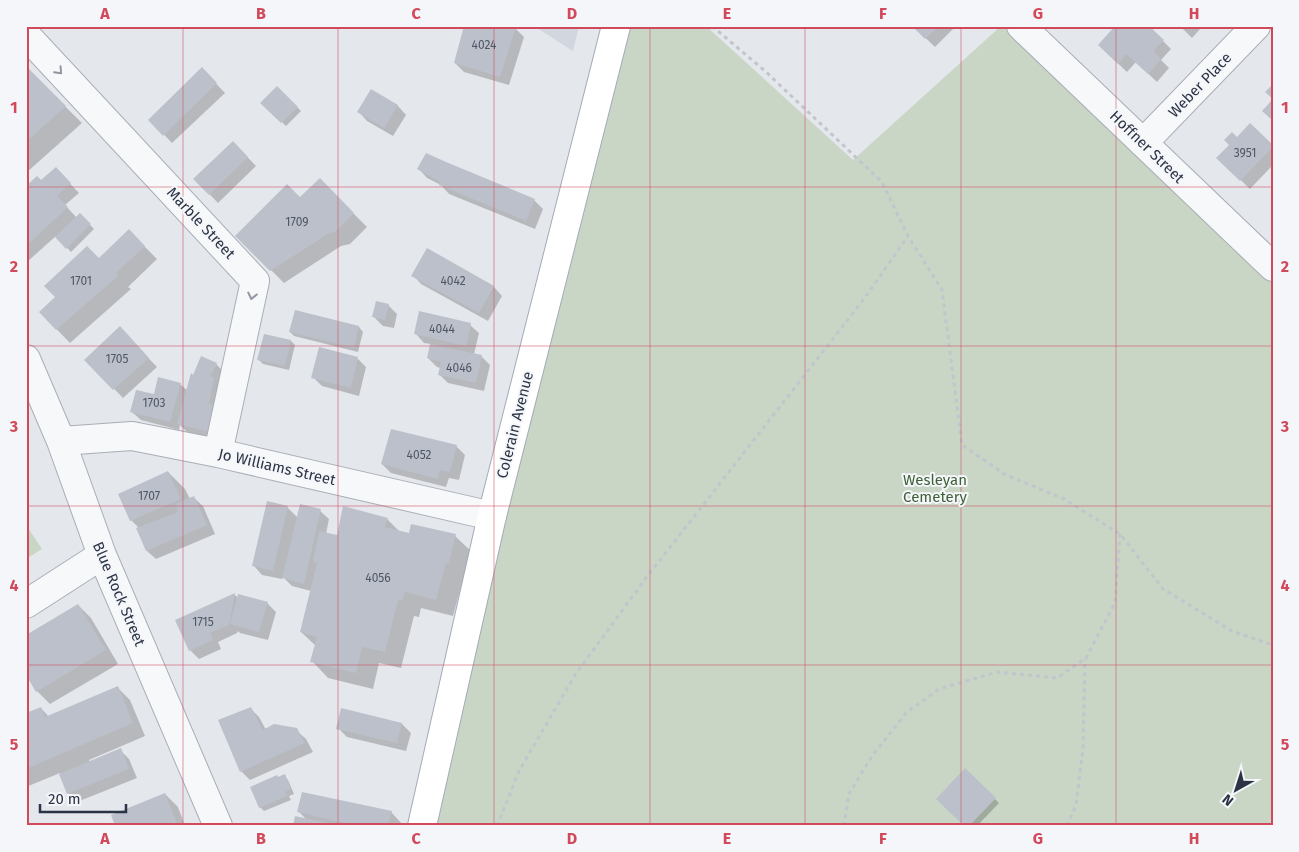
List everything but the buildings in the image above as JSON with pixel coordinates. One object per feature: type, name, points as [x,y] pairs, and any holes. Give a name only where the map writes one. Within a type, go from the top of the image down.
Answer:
[{"type":"main road","name":"Colerain Avenue","points":[[422,826],[492,516],[616,26]]},
{"type":"street","name":"Hoffner Street","points":[[1021,26],[1273,267]]},
{"type":"street","name":"Weber Place","points":[[1143,143],[1256,26]]},
{"type":"street","name":"Marble Street","points":[[26,35],[255,281],[218,453]]},
{"type":"street","name":"Blue Rock Street","points":[[26,359],[61,441],[102,555],[218,826]]},
{"type":"street","name":"Jo Williams Street","points":[[61,441],[132,436],[218,453],[492,516]]},
{"type":"street","points":[[26,604],[102,555]]},
{"type":"path","points":[[712,26],[765,71],[882,182],[908,236],[942,290],[962,445],[1006,475],[1064,500],[1120,534],[1162,589],[1232,631],[1273,645]]},
{"type":"path","points":[[497,826],[519,771],[575,675],[646,578],[864,299],[908,236]]},
{"type":"path","points":[[1067,826],[1076,805],[1083,748],[1086,658],[1115,603],[1120,534]]},
{"type":"path","points":[[844,826],[849,794],[872,756],[907,712],[939,689],[997,672],[1057,678],[1086,658]]},
{"type":"shaded area","points":[[534,26],[579,26],[573,51]]},
{"type":"green space","name":"Wesleyan Cemetery","points":[[616,26],[706,26],[853,160],[1001,26],[1021,26],[1273,267],[1273,826],[422,826]]},
{"type":"green space","points":[[26,525],[42,549],[26,559]]}]
